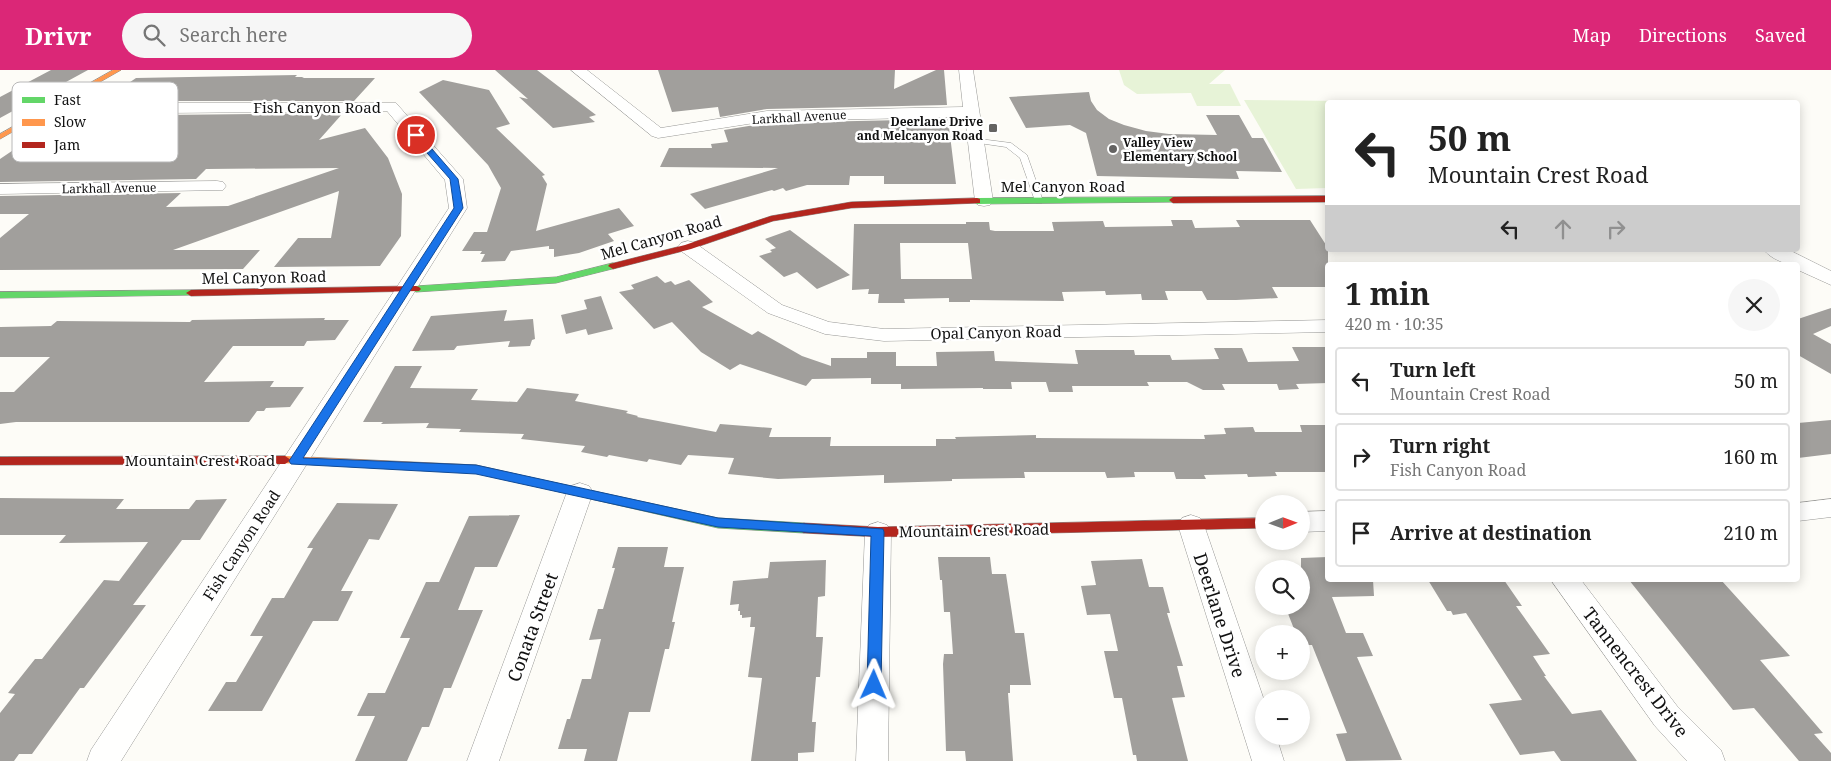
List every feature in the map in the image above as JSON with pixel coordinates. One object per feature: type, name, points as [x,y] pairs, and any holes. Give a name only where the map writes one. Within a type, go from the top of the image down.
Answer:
[{"type":"street","points":[[97,82],[118,70]]},
{"type":"street","points":[[581,72],[600,70]]},
{"type":"street","points":[[966,70],[984,201]]},
{"type":"street","name":"Larkhall Avenue","points":[[581,72],[658,133],[768,116],[971,112]]},
{"type":"street","name":"Fish Canyon Road","points":[[103,761],[458,208],[454,179],[391,106],[178,108]]},
{"type":"street","points":[[0,137],[12,130]]},
{"type":"street","name":"Larkhall Avenue","points":[[0,189],[218,186]]},
{"type":"street","name":"Mel Canyon Road","points":[[0,295],[405,290],[556,280],[688,247],[771,219],[851,205],[984,201],[1325,199]]},
{"type":"street","name":"Opal Canyon Road","points":[[688,247],[775,309],[825,328],[884,335],[1325,326]]},
{"type":"street","points":[[1779,252],[1827,273]]},
{"type":"street","points":[[1800,281],[1827,273]]},
{"type":"street","name":"Mountain Crest Road","points":[[0,461],[266,459],[476,470],[718,523],[878,532],[1255,523]]},
{"type":"street","name":"Conata Street","points":[[484,761],[580,492]]},
{"type":"street","points":[[1800,512],[1831,508]]},
{"type":"street","points":[[1310,522],[1325,521]]},
{"type":"street","name":"Deerlane Drive","points":[[1191,525],[1268,761]]},
{"type":"street","points":[[872,761],[878,532]]},
{"type":"street","name":"Tannencrest Drive","points":[[1566,582],[1666,716],[1709,761]]},
{"type":"lane","points":[[975,140],[1008,145],[1024,157],[1039,201]]},
{"type":"green space","points":[[1119,70],[1225,70],[1209,84],[1230,84],[1241,106],[1197,106],[1191,93],[1137,94],[1124,85]]},
{"type":"green space","points":[[1244,100],[1325,101],[1325,188],[1296,189]]},
{"type":"building","points":[[51,70],[88,70],[66,82],[28,82]]},
{"type":"building","points":[[495,70],[537,70],[596,115],[589,117],[595,122],[553,128],[519,97],[528,99]]},
{"type":"building","points":[[658,70],[895,70],[894,89],[936,70],[944,70],[947,105],[767,109],[720,117],[718,107],[672,112]]},
{"type":"building","points":[[297,75],[295,77],[375,78],[354,101],[178,101],[178,82],[130,82],[136,78]]},
{"type":"building","points":[[443,80],[489,90],[510,124],[496,128],[545,175],[542,176],[547,184],[536,231],[619,208],[634,226],[608,234],[614,241],[579,253],[554,257],[554,249],[549,249],[549,246],[511,251],[505,261],[481,262],[485,254],[480,254],[482,251],[462,251],[474,232],[487,232],[501,188],[488,165],[419,92]]},
{"type":"building","points":[[12,91],[12,111],[0,118],[0,97]]},
{"type":"building","points":[[1089,92],[1091,101],[1097,110],[1109,119],[1146,131],[1169,134],[1217,135],[1206,115],[1239,115],[1252,138],[1263,138],[1282,172],[1236,171],[1239,179],[1097,176],[1086,133],[1070,125],[1026,128],[1009,97]]},
{"type":"building","points":[[343,113],[319,140],[365,128],[388,158],[402,194],[401,236],[380,266],[274,267],[298,238],[331,238],[339,191],[173,250],[260,250],[243,269],[0,270],[0,238],[29,214],[0,214],[0,196],[181,193],[166,207],[228,206],[339,168],[206,169],[196,179],[0,182],[0,159],[12,151],[12,162],[178,162],[178,115]]},
{"type":"building","points":[[948,119],[956,184],[884,184],[884,176],[850,176],[849,185],[807,185],[786,191],[783,188],[705,209],[690,194],[778,168],[660,167],[669,148],[712,148],[711,144],[728,142],[724,130],[767,123]]},
{"type":"building","points":[[1171,220],[1192,220],[1195,228],[1240,227],[1236,220],[1310,220],[1325,243],[1325,252],[1328,252],[1328,262],[1325,262],[1325,287],[1272,287],[1278,298],[1236,300],[1207,300],[1202,291],[1165,291],[1168,300],[1142,300],[1141,294],[1106,295],[1105,291],[1062,292],[1064,301],[970,300],[970,302],[949,302],[949,298],[904,299],[905,303],[878,303],[879,294],[868,294],[869,289],[852,290],[854,224],[966,224],[966,222],[989,222],[990,230],[995,231],[1054,231],[1052,222],[1103,221],[1105,227],[1173,226]],"holes":[[[900,243],[968,243],[972,279],[901,279]]]},
{"type":"building","points":[[790,230],[850,275],[817,289],[797,272],[784,277],[759,256],[772,252],[770,250],[776,248],[765,239]]},
{"type":"building","points":[[657,276],[665,283],[671,281],[675,285],[689,280],[713,302],[702,307],[752,335],[758,331],[802,356],[831,366],[831,358],[867,358],[867,352],[896,352],[896,366],[937,366],[936,352],[994,351],[995,361],[1078,364],[1075,350],[1134,350],[1135,355],[1170,355],[1172,360],[1219,359],[1214,348],[1242,348],[1248,362],[1299,361],[1292,347],[1325,347],[1325,383],[1296,384],[1299,389],[1279,390],[1277,384],[1222,384],[1225,390],[1203,390],[1187,382],[1147,382],[1149,386],[1072,386],[1073,392],[1049,392],[1046,382],[1011,382],[1012,389],[901,389],[901,384],[871,384],[871,378],[812,379],[806,386],[740,364],[730,370],[701,352],[672,322],[654,329],[619,292],[634,289],[631,285]]},
{"type":"building","points":[[601,296],[613,329],[588,335],[586,329],[566,334],[561,315],[587,309],[584,300]]},
{"type":"building","points":[[1831,308],[1831,326],[1813,334],[1831,344],[1831,374],[1800,356],[1800,318]]},
{"type":"building","points":[[507,310],[504,321],[533,319],[535,339],[532,340],[530,346],[508,347],[510,341],[457,346],[454,350],[412,351],[431,316]]},
{"type":"building","points":[[325,318],[324,320],[349,320],[335,340],[307,341],[304,346],[233,346],[204,382],[274,381],[270,387],[304,387],[290,407],[266,408],[264,411],[257,411],[249,422],[16,422],[0,424],[0,392],[14,392],[50,357],[0,357],[0,327],[51,326],[57,321],[190,322],[192,320]]},
{"type":"building","points":[[395,366],[422,366],[410,388],[478,389],[471,400],[517,402],[527,388],[579,394],[575,401],[628,411],[626,413],[637,417],[716,432],[720,424],[772,428],[769,437],[831,437],[830,446],[936,446],[936,439],[1036,435],[1036,438],[1205,439],[1204,435],[1226,434],[1224,428],[1253,427],[1255,432],[1302,432],[1300,425],[1325,425],[1325,472],[1275,472],[1277,476],[1248,477],[1247,474],[1204,475],[1206,479],[1176,479],[1174,472],[1134,472],[1135,477],[1107,478],[1105,472],[1024,472],[1025,478],[952,479],[952,481],[884,483],[884,475],[778,479],[728,474],[734,458],[688,455],[681,465],[649,459],[647,462],[581,452],[585,446],[521,439],[524,434],[459,432],[461,429],[426,428],[429,423],[381,424],[383,422],[363,422]]},
{"type":"building","points":[[1831,420],[1831,454],[1800,458],[1800,423]]},
{"type":"building","points":[[0,498],[124,499],[116,509],[189,509],[196,500],[227,499],[200,540],[182,540],[133,605],[146,605],[84,688],[80,688],[32,754],[19,754],[14,761],[0,761],[0,713],[15,694],[8,693],[35,659],[42,659],[104,580],[119,581],[148,542],[59,543],[66,535],[0,535]]},
{"type":"building","points":[[337,503],[398,504],[379,540],[369,539],[341,591],[353,591],[338,621],[313,621],[262,711],[208,711],[226,682],[236,682],[263,636],[250,636],[272,598],[284,598],[313,548],[307,548]]},
{"type":"building","points":[[520,515],[497,567],[475,567],[458,610],[483,610],[451,688],[444,688],[429,727],[422,727],[407,761],[355,761],[375,716],[357,716],[368,693],[385,693],[410,638],[400,638],[426,582],[439,582],[469,516]]},
{"type":"building","points":[[618,547],[668,547],[664,567],[684,567],[672,622],[675,622],[669,649],[665,649],[650,712],[629,712],[617,761],[584,761],[587,749],[558,749],[567,719],[570,719],[582,679],[591,679],[601,639],[589,640],[598,609],[603,609],[615,568],[612,568]]},
{"type":"building","points":[[938,557],[990,557],[992,574],[1006,574],[1015,633],[1024,633],[1031,685],[1010,685],[1010,693],[1008,693],[1013,761],[966,761],[965,751],[946,751],[943,664],[944,654],[953,654],[950,612],[944,612]]},
{"type":"building","points":[[1325,557],[1325,582],[1373,582],[1374,596],[1332,597],[1346,633],[1363,633],[1373,656],[1357,657],[1402,760],[1346,761],[1336,734],[1347,733],[1312,645],[1310,645],[1310,625],[1292,625],[1289,615],[1310,615],[1310,560],[1301,560],[1301,558]]},
{"type":"building","points":[[1142,559],[1149,587],[1163,587],[1170,613],[1167,613],[1183,666],[1177,666],[1185,697],[1172,698],[1188,761],[1137,761],[1136,755],[1133,755],[1122,698],[1114,698],[1104,651],[1118,651],[1110,614],[1087,615],[1081,586],[1096,585],[1091,561]]},
{"type":"building","points":[[826,560],[825,596],[818,597],[816,637],[823,637],[820,677],[816,677],[812,722],[816,722],[814,752],[798,753],[798,761],[751,761],[762,678],[748,677],[755,627],[750,627],[751,617],[742,618],[740,611],[738,611],[739,604],[730,605],[733,581],[768,578],[770,562]]},
{"type":"building","points":[[1429,582],[1505,582],[1522,606],[1516,606],[1550,654],[1533,656],[1546,676],[1544,676],[1572,714],[1601,710],[1637,761],[1561,761],[1554,751],[1520,755],[1489,704],[1522,700],[1466,613],[1453,615],[1451,611],[1447,611]]},
{"type":"building","points":[[1631,582],[1723,582],[1790,656],[1760,660],[1823,733],[1814,734],[1831,753],[1831,761],[1799,761],[1754,708],[1733,710]]},
{"type":"traffic: fast","points":[[977,201],[1173,200]]},
{"type":"traffic: fast","points":[[416,289],[556,280],[613,266]]},
{"type":"traffic: fast","points":[[0,295],[191,293]]},
{"type":"traffic: fast","points":[[529,481],[718,523],[804,528]]},
{"type":"traffic: slow","points":[[97,82],[118,70]]},
{"type":"traffic: slow","points":[[0,137],[12,130]]},
{"type":"traffic: slow","points":[[285,460],[476,469],[529,481]]},
{"type":"traffic: jam","points":[[1173,200],[1325,199]]},
{"type":"traffic: jam","points":[[613,266],[688,247],[771,219],[851,205],[977,201]]},
{"type":"traffic: jam","points":[[191,293],[416,289]]},
{"type":"traffic: jam","points":[[0,461],[285,460]]},
{"type":"traffic: jam","points":[[804,528],[878,532],[1255,523]]},
{"type":"place","name":"Deerlane Drive and Melcanyon Road","points":[[993,128]]},
{"type":"place","name":"Valley View Elementary School","points":[[1113,149]]},
{"type":"route","points":[[416,135],[454,179],[458,208],[295,461],[476,470],[718,523],[878,532],[874,685]]}]
